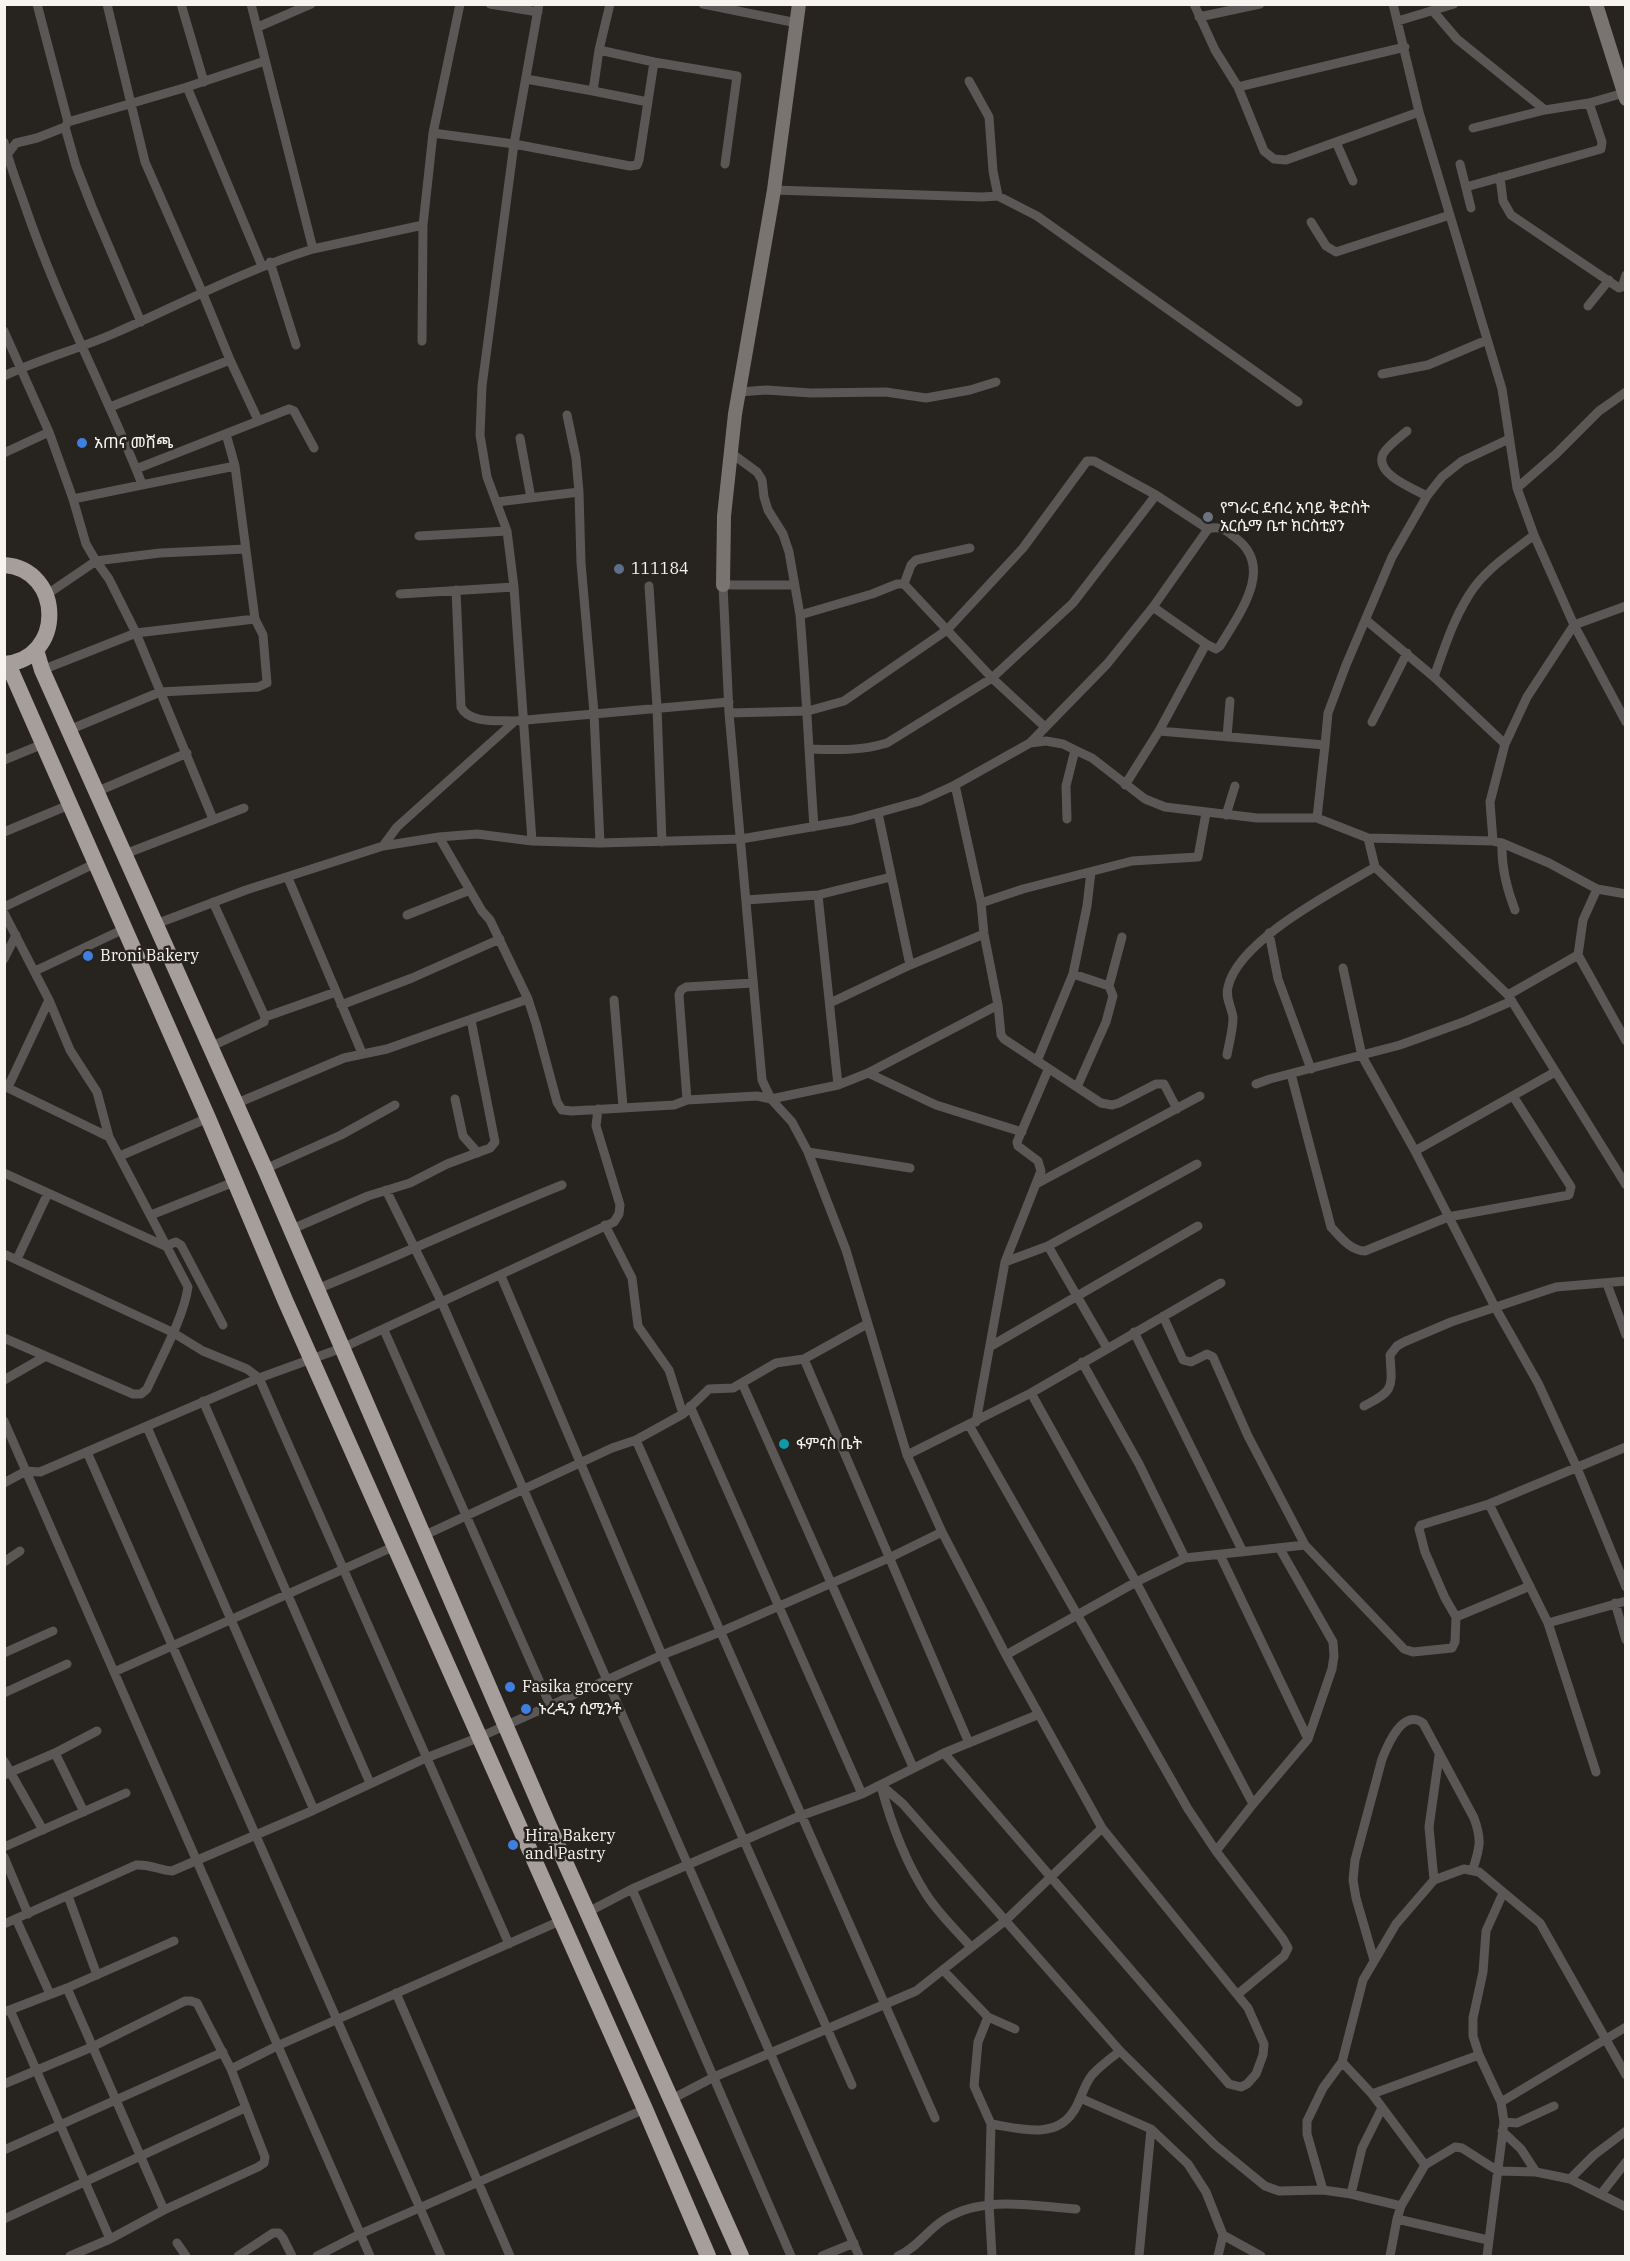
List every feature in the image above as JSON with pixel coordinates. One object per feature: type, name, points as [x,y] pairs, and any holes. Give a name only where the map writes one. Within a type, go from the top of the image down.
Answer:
[{"type":"highway","points":[[4,566],[26,572],[38,582],[46,595],[50,609],[50,624],[45,638],[36,650],[23,659],[6,664],[708,2256]]},
{"type":"highway","points":[[36,650],[42,670],[265,1169],[423,1536],[741,2256]]},
{"type":"street","points":[[37,4],[76,166],[141,322]]},
{"type":"street","points":[[107,4],[146,162],[258,420]]},
{"type":"street","points":[[181,4],[204,82]]},
{"type":"street","points":[[251,4],[313,249]]},
{"type":"street","points":[[258,27],[311,4]]},
{"type":"street","points":[[422,341],[423,225],[433,133],[460,4]]},
{"type":"street","points":[[490,4],[538,8],[514,144],[482,386],[480,435],[487,477],[507,531],[514,586],[520,721],[532,841]]},
{"type":"street","points":[[593,92],[599,50],[610,4]]},
{"type":"street","points":[[703,4],[797,23]]},
{"type":"street","points":[[799,4],[774,190],[739,392],[724,516],[723,585],[729,713],[762,1080],[771,1099],[792,1122],[808,1152],[846,1250],[907,1455],[942,1532],[1037,1714],[1102,1828],[1239,1994],[1248,2008],[1264,2044],[1262,2064],[1247,2084],[1241,2087],[1229,2084],[944,1753]]},
{"type":"street","points":[[1194,4],[1215,50],[1238,87],[1264,151],[1274,159],[1286,160],[1419,112]]},
{"type":"street","points":[[1199,17],[1260,4]]},
{"type":"street","points":[[1393,4],[1419,112],[1502,389],[1517,488],[1534,535],[1574,625],[1626,722]]},
{"type":"street","points":[[1398,21],[1454,4]]},
{"type":"street","points":[[1473,128],[1545,110],[1625,96],[1596,4]]},
{"type":"street","points":[[1433,11],[1457,39],[1545,110]]},
{"type":"street","points":[[1238,87],[1405,47]]},
{"type":"street","points":[[599,50],[654,62],[737,75],[725,164]]},
{"type":"street","points":[[6,156],[16,143],[37,138],[67,125],[265,61]]},
{"type":"street","points":[[433,133],[514,144],[630,166],[637,165],[654,62]]},
{"type":"street","points":[[526,79],[648,102]]},
{"type":"street","points":[[969,81],[989,117],[993,171],[998,196]]},
{"type":"street","points":[[187,87],[266,264],[296,345]]},
{"type":"street","points":[[1466,187],[1601,149],[1602,142],[1589,104]]},
{"type":"street","points":[[4,142],[6,156],[41,254],[142,484]]},
{"type":"street","points":[[1336,142],[1353,181]]},
{"type":"street","points":[[1460,164],[1471,208]]},
{"type":"street","points":[[1500,177],[1503,201],[1511,215],[1620,288],[1626,275]]},
{"type":"street","points":[[774,190],[998,196],[1037,216],[1298,402]]},
{"type":"street","points":[[1311,222],[1326,246],[1336,252],[1450,215]]},
{"type":"street","points":[[4,376],[81,348],[266,264],[313,249],[423,225]]},
{"type":"street","points":[[1588,306],[1609,280]]},
{"type":"street","points":[[4,331],[49,432],[86,544],[109,579],[136,633],[213,819]]},
{"type":"street","points":[[1382,374],[1428,365],[1487,340]]},
{"type":"street","points":[[110,407],[230,360]]},
{"type":"street","points":[[739,392],[766,390],[811,393],[886,392],[926,398],[970,390],[996,382]]},
{"type":"street","points":[[1517,488],[1556,454],[1599,411],[1626,392]]},
{"type":"street","points":[[136,468],[287,409],[292,410],[314,448]]},
{"type":"street","points":[[567,416],[576,458],[579,492],[581,563],[594,713],[600,843]]},
{"type":"street","points":[[1407,431],[1383,454],[1382,463],[1389,476],[1427,496]]},
{"type":"street","points":[[4,453],[49,432]]},
{"type":"street","points":[[69,730],[160,692],[264,686],[267,683],[263,635],[255,619],[235,466],[226,434]]},
{"type":"street","points":[[520,438],[531,498]]},
{"type":"street","points":[[1317,818],[1328,713],[1392,557],[1427,496],[1442,477],[1462,461],[1509,439]]},
{"type":"street","points":[[731,453],[756,472],[762,480],[768,510],[783,534],[789,552],[800,615],[814,827]]},
{"type":"street","points":[[729,713],[808,711],[844,701],[947,630],[1023,548],[1087,461],[1094,461],[1156,495],[1208,530]]},
{"type":"street","points":[[73,499],[235,466]]},
{"type":"street","points":[[496,502],[579,492]]},
{"type":"street","points":[[809,749],[852,750],[886,743],[992,678],[1073,603],[1156,495]]},
{"type":"street","points":[[156,924],[246,890],[383,846],[439,837],[477,834],[532,841],[600,843],[741,839],[814,827],[920,801],[955,785],[1030,743],[1107,664],[1153,607],[1208,530],[1216,527],[1224,528],[1245,545],[1255,571],[1250,592],[1219,648],[1216,649],[1206,644],[1153,607]]},
{"type":"street","points":[[419,536],[507,531]]},
{"type":"street","points":[[1434,676],[1452,627],[1469,593],[1494,565],[1534,535]]},
{"type":"street","points":[[904,584],[911,565],[916,560],[970,548]]},
{"type":"street","points":[[46,595],[96,561],[160,553],[246,549]]},
{"type":"street","points":[[800,615],[872,594],[897,584],[904,584],[992,678],[1046,727]]},
{"type":"street","points":[[723,585],[795,585]]},
{"type":"street","points":[[400,594],[514,586]]},
{"type":"street","points":[[649,586],[657,707],[662,842]]},
{"type":"street","points":[[456,590],[461,707],[464,713],[471,717],[520,721],[729,702]]},
{"type":"street","points":[[1515,910],[1506,885],[1490,802],[1505,744],[1527,697],[1574,625],[1626,606]]},
{"type":"street","points":[[42,670],[136,633],[255,619]]},
{"type":"street","points":[[1366,620],[1434,676],[1505,744]]},
{"type":"street","points":[[1125,785],[1159,731],[1206,644]]},
{"type":"street","points":[[1372,722],[1407,653]]},
{"type":"street","points":[[1227,737],[1230,701]]},
{"type":"street","points":[[383,846],[397,827],[520,721]]},
{"type":"street","points":[[1159,731],[1325,745]]},
{"type":"street","points":[[1030,743],[1046,741],[1063,744],[1092,758],[1145,799],[1165,807],[1257,818],[1317,818],[1368,838],[1498,842],[1549,863],[1597,889],[1626,894]]},
{"type":"street","points":[[4,760],[43,744]]},
{"type":"street","points":[[1067,819],[1066,786],[1075,750]]},
{"type":"street","points":[[96,792],[187,753]]},
{"type":"street","points":[[955,785],[981,903],[1001,1035],[1048,1070],[1101,1103],[1112,1105],[1156,1084],[1164,1084],[1177,1109]]},
{"type":"street","points":[[1226,815],[1235,786]]},
{"type":"street","points":[[4,832],[69,805]]},
{"type":"street","points":[[125,854],[244,808]]},
{"type":"street","points":[[878,813],[910,965]]},
{"type":"street","points":[[981,903],[1023,889],[1132,861],[1198,857],[1206,813]]},
{"type":"street","points":[[439,837],[482,911],[490,920],[528,999],[557,1102],[562,1110],[674,1105],[687,1100],[757,1096],[771,1099],[838,1085],[868,1073],[998,1005]]},
{"type":"street","points":[[1368,838],[1375,867],[1510,998],[1625,1182]]},
{"type":"street","points":[[4,907],[94,864]]},
{"type":"street","points":[[1227,1055],[1233,1020],[1227,998],[1228,987],[1239,964],[1269,933],[1375,867]]},
{"type":"street","points":[[1037,1061],[1073,974],[1087,906],[1091,872]]},
{"type":"street","points":[[288,878],[362,1053]]},
{"type":"street","points":[[746,900],[818,895],[891,878]]},
{"type":"street","points":[[1597,889],[1583,920],[1578,955],[1626,1041]]},
{"type":"street","points":[[406,915],[470,890]]},
{"type":"street","points":[[818,895],[838,1085]]},
{"type":"street","points":[[210,1047],[264,1022],[265,1017],[213,902]]},
{"type":"street","points":[[4,913],[49,1000],[70,1050],[97,1092],[109,1137],[188,1287],[186,1299],[147,1389],[141,1394],[133,1394],[4,1338]]},
{"type":"street","points":[[35,971],[124,929]]},
{"type":"street","points":[[1269,933],[1278,979],[1311,1069]]},
{"type":"street","points":[[830,1003],[910,965],[984,934]]},
{"type":"street","points":[[4,959],[16,935]]},
{"type":"street","points":[[1077,1087],[1106,1022],[1113,996],[1108,986],[1122,937]]},
{"type":"street","points":[[341,1005],[412,978],[500,939]]},
{"type":"street","points":[[1256,1084],[1362,1056],[1467,1022],[1578,955]]},
{"type":"street","points":[[1343,968],[1362,1056],[1415,1151],[1495,1307],[1538,1383],[1626,1587]]},
{"type":"street","points":[[1073,974],[1108,986]]},
{"type":"street","points":[[687,1100],[679,995],[681,990],[686,987],[753,983]]},
{"type":"street","points":[[265,1017],[336,992]]},
{"type":"street","points":[[235,1104],[344,1058],[387,1049],[528,999]]},
{"type":"street","points":[[49,1000],[6,1087],[109,1137]]},
{"type":"street","points":[[614,1000],[623,1107]]},
{"type":"street","points":[[290,1230],[386,1190],[410,1183],[447,1164],[490,1148],[495,1142],[471,1020]]},
{"type":"street","points":[[1048,1070],[1017,1146],[1038,1161],[1041,1171],[1005,1262],[991,1346],[973,1423],[1076,1616],[1188,1809],[1216,1851],[1284,1939],[1288,1948],[1284,1956],[1239,1994]]},
{"type":"street","points":[[1415,1151],[1555,1072]]},
{"type":"street","points":[[868,1073],[936,1105],[1022,1132]]},
{"type":"street","points":[[1291,1074],[1331,1227],[1353,1248],[1365,1251],[1448,1217],[1564,1197],[1571,1192],[1571,1187],[1513,1096]]},
{"type":"street","points":[[1036,1184],[1200,1096]]},
{"type":"street","points":[[455,1099],[464,1136],[478,1153]]},
{"type":"street","points":[[265,1169],[341,1136],[394,1105]]},
{"type":"street","points":[[4,1483],[26,1471],[40,1472],[259,1378],[384,1330],[614,1221],[619,1214],[620,1205],[597,1126],[598,1109]]},
{"type":"street","points":[[120,1156],[208,1118]]},
{"type":"street","points":[[808,1152],[910,1168]]},
{"type":"street","points":[[1005,1262],[1048,1246],[1197,1164]]},
{"type":"street","points":[[4,1173],[165,1246],[176,1242],[181,1245],[223,1325]]},
{"type":"street","points":[[151,1215],[234,1182]]},
{"type":"street","points":[[317,1290],[414,1250],[492,1213],[562,1185]]},
{"type":"street","points":[[386,1190],[442,1303],[859,2256]]},
{"type":"street","points":[[17,1259],[48,1193]]},
{"type":"street","points":[[605,1225],[632,1278],[638,1326],[669,1370],[683,1414]]},
{"type":"street","points":[[991,1346],[1198,1226]]},
{"type":"street","points":[[1048,1246],[1107,1348]]},
{"type":"street","points":[[4,1254],[172,1332],[203,1351],[247,1369],[259,1378],[510,1944]]},
{"type":"street","points":[[501,1276],[662,1655],[852,2085]]},
{"type":"street","points":[[1364,1406],[1383,1396],[1390,1387],[1390,1354],[1397,1346],[1451,1322],[1556,1287],[1626,1281]]},
{"type":"street","points":[[907,1455],[1031,1393],[1221,1283]]},
{"type":"street","points":[[1607,1284],[1626,1335]]},
{"type":"street","points":[[1163,1316],[1184,1360],[1191,1362],[1207,1354],[1214,1357],[1248,1436],[1305,1545],[1409,1652],[1452,1648],[1455,1642],[1455,1617],[1429,1561],[1419,1529],[1421,1525],[1489,1504],[1626,1447]]},
{"type":"street","points":[[423,1536],[612,1448],[636,1440],[683,1414],[709,1389],[734,1388],[761,1370],[776,1363],[804,1359],[867,1324]]},
{"type":"street","points":[[384,1330],[550,1705]]},
{"type":"street","points":[[1134,1332],[1243,1552]]},
{"type":"street","points":[[4,1380],[46,1356]]},
{"type":"street","points":[[804,1359],[969,1743]]},
{"type":"street","points":[[1082,1362],[1139,1464],[1185,1558]]},
{"type":"street","points":[[742,1383],[913,1767]]},
{"type":"street","points":[[1031,1393],[1136,1582],[1253,1804]]},
{"type":"street","points":[[204,1401],[370,1783]]},
{"type":"street","points":[[690,1406],[862,1794]]},
{"type":"street","points":[[4,1421],[370,2256]]},
{"type":"street","points":[[147,1427],[314,1810]]},
{"type":"street","points":[[636,1440],[935,2118]]},
{"type":"street","points":[[87,1452],[441,2256]]},
{"type":"street","points":[[1489,1504],[1548,1623],[1596,1772]]},
{"type":"street","points":[[4,1924],[136,1865],[150,1864],[160,1870],[172,1870],[196,1860],[662,1655],[780,1606],[942,1532]]},
{"type":"street","points":[[1006,1655],[1136,1582],[1185,1558],[1305,1545]]},
{"type":"street","points":[[114,1672],[395,1546]]},
{"type":"street","points":[[1216,1851],[1308,1739],[1332,1669],[1333,1642],[1280,1549]]},
{"type":"street","points":[[4,1562],[20,1551]]},
{"type":"street","points":[[1220,1555],[1308,1739]]},
{"type":"street","points":[[1455,1617],[1530,1586]]},
{"type":"street","points":[[1548,1623],[1626,1601]]},
{"type":"street","points":[[1615,1604],[1626,1640]]},
{"type":"street","points":[[4,1653],[53,1630]]},
{"type":"street","points":[[4,1693],[67,1664]]},
{"type":"street","points":[[588,1912],[632,1889],[800,1816],[862,1794],[913,1767],[1037,1714]]},
{"type":"street","points":[[1374,1960],[1356,1898],[1353,1880],[1355,1860],[1382,1759],[1388,1744],[1409,1719],[1417,1719],[1423,1723],[1474,1818],[1480,1834],[1480,1845],[1473,1869]]},
{"type":"street","points":[[8,1773],[56,1753],[97,1731]]},
{"type":"street","points":[[56,1753],[84,1812]]},
{"type":"street","points":[[1434,1880],[1429,1827],[1439,1756]]},
{"type":"street","points":[[4,1761],[8,1773],[43,1830]]},
{"type":"street","points":[[881,1785],[903,1804],[1120,2051],[1215,2145],[1265,2186],[1285,2192],[1323,2190],[1351,2194],[1401,2206]]},
{"type":"street","points":[[881,1785],[889,1817],[926,1894],[970,1947]]},
{"type":"street","points":[[4,1847],[126,1793]]},
{"type":"street","points":[[672,2099],[714,2077],[916,1991],[1006,1920],[1102,1828]]},
{"type":"street","points":[[4,1857],[28,1914]]},
{"type":"street","points":[[1323,2190],[1307,2134],[1307,2121],[1323,2088],[1342,2062],[1363,1980],[1396,1924],[1434,1880],[1464,1869],[1473,1869],[1540,1923],[1626,2075]]},
{"type":"street","points":[[632,1889],[791,2256]]},
{"type":"street","points":[[1487,2256],[1503,2127],[1501,2102],[1479,2055],[1473,2036],[1473,2018],[1483,1971],[1486,1931],[1503,1893]]},
{"type":"street","points":[[68,1896],[97,1975]]},
{"type":"street","points":[[16,1919],[51,1994]]},
{"type":"street","points":[[231,2069],[336,2019],[560,1921]]},
{"type":"street","points":[[110,2239],[37,2070],[7,2011],[174,1941]]},
{"type":"street","points":[[944,1971],[988,2017],[1015,2029]]},
{"type":"street","points":[[66,1988],[164,2210]]},
{"type":"street","points":[[396,1993],[510,2256]]},
{"type":"street","points":[[4,2084],[92,2047],[185,2001],[191,2001],[197,2003],[223,2052],[265,2157],[264,2163],[164,2210],[110,2239],[70,2256]]},
{"type":"street","points":[[988,2017],[978,2042],[974,2085],[991,2124],[989,2204],[992,2256]]},
{"type":"street","points":[[1501,2102],[1626,2027]]},
{"type":"street","points":[[991,2124],[1034,2130],[1050,2129],[1064,2123],[1073,2112],[1093,2074],[1120,2051]]},
{"type":"street","points":[[4,2150],[223,2052]]},
{"type":"street","points":[[1372,2094],[1479,2055]]},
{"type":"street","points":[[1342,2062],[1372,2094],[1425,2165]]},
{"type":"street","points":[[1080,2098],[1151,2129],[1188,2164],[1206,2192],[1223,2235],[1218,2256]]},
{"type":"street","points":[[1503,2127],[1554,2106]]},
{"type":"street","points":[[4,2219],[245,2108]]},
{"type":"street","points":[[1351,2194],[1362,2148],[1382,2108]]},
{"type":"street","points":[[317,2256],[420,2207],[645,2109]]},
{"type":"street","points":[[1503,2127],[1536,2172]]},
{"type":"street","points":[[1139,2256],[1151,2129]]},
{"type":"street","points":[[1570,2179],[1594,2155],[1626,2131]]},
{"type":"street","points":[[1390,2256],[1401,2206],[1425,2165],[1455,2147],[1462,2148],[1498,2171],[1536,2172],[1570,2179],[1626,2207]]},
{"type":"street","points":[[1601,2194],[1626,2162]]},
{"type":"street","points":[[898,2256],[913,2248],[943,2220],[989,2204],[1076,2209]]},
{"type":"street","points":[[1397,2218],[1488,2240]]},
{"type":"street","points":[[238,2256],[273,2233],[279,2233],[284,2238],[292,2256]]},
{"type":"street","points":[[1223,2235],[1262,2256]]},
{"type":"street","points":[[177,2243],[186,2256]]},
{"type":"street","points":[[822,2256],[854,2243]]},
{"type":"place","name":"አጠና መሸጫ","points":[[82,443]]},
{"type":"place","name":"የግራር ደብረ አባይ ቅድስት አርሴማ ቤተ ክርስቲያን","points":[[1208,517]]},
{"type":"place","name":"111184","points":[[619,569]]},
{"type":"place","name":"Broni Bakery","points":[[88,956]]},
{"type":"place","name":"ፋምናስ ቤት","points":[[784,1444]]},
{"type":"place","name":"Fasika grocery","points":[[510,1687]]},
{"type":"place","name":"ኑረዲን ሲሚንቶ","points":[[526,1709]]},
{"type":"place","name":"Hira Bakery and Pastry","points":[[513,1845]]}]
